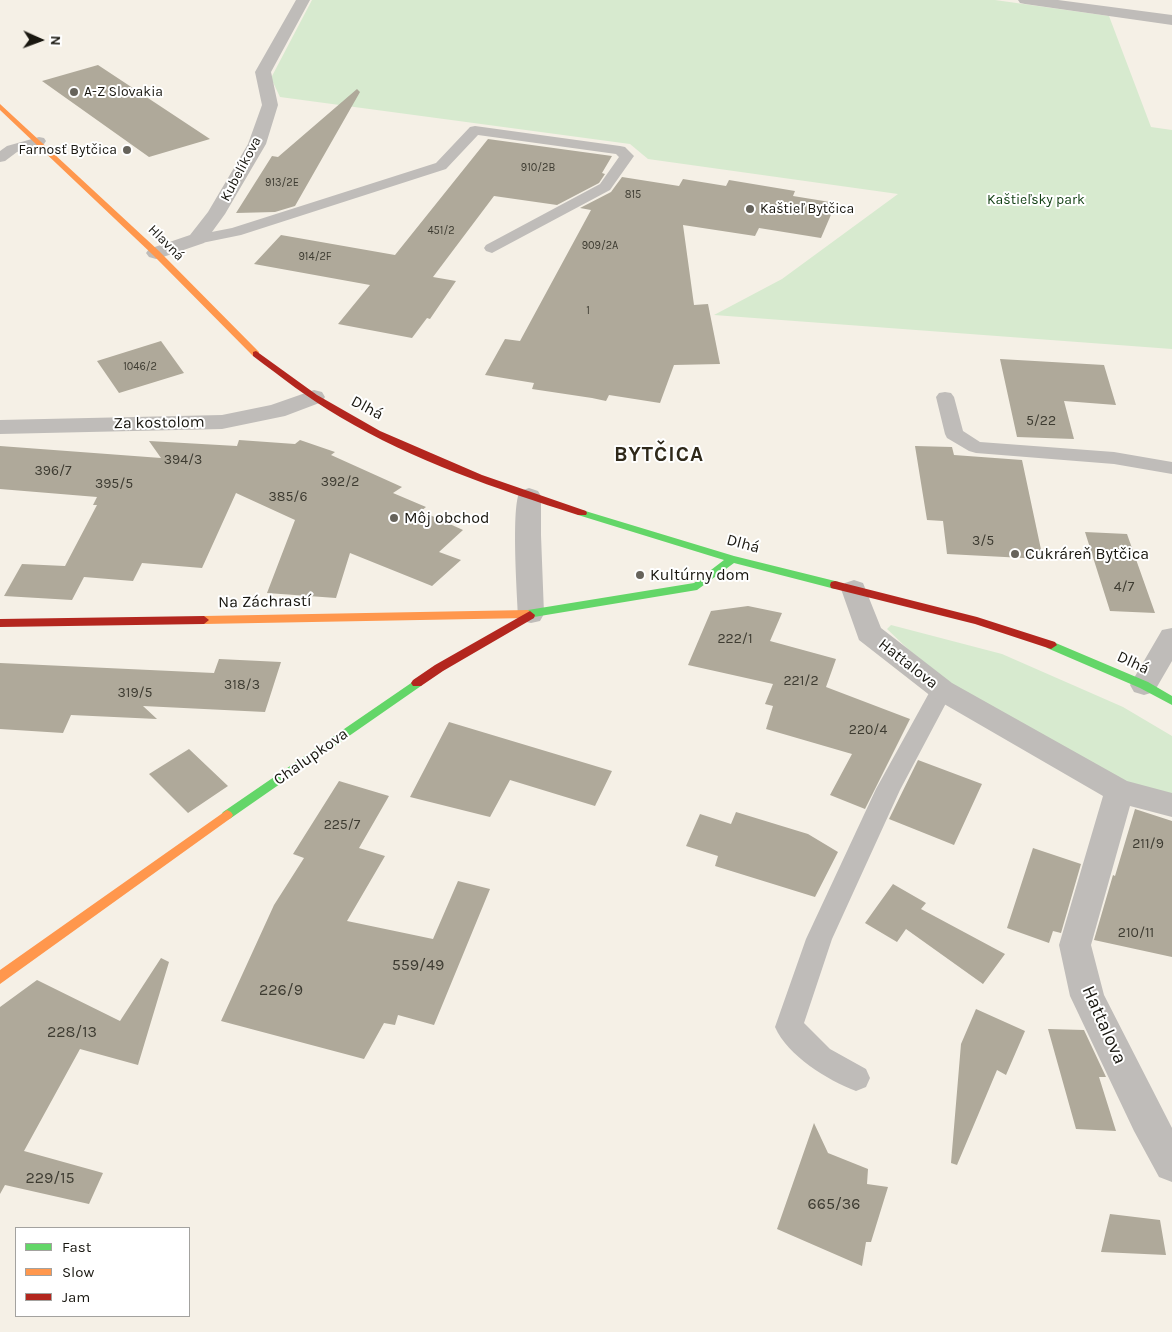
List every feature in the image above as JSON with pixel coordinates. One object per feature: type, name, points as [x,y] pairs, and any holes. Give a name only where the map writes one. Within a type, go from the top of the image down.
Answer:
[{"type":"main road","name":"Hlavná","points":[[0,106],[156,253],[219,320],[254,353],[314,397]]},
{"type":"main road","name":"Dlhá","points":[[314,397],[364,425],[437,461],[530,496],[732,559],[977,621],[1061,648],[1144,685],[1172,701]]},
{"type":"main road","points":[[531,614],[697,586],[732,559]]},
{"type":"main road","name":"Na Záchrastí","points":[[0,623],[531,614]]},
{"type":"main road","name":"Chalupkova","points":[[0,978],[182,846],[431,674],[531,614]]},
{"type":"street","name":"Kubelíkova","points":[[197,239],[216,214],[257,144],[270,105],[262,72],[303,0]]},
{"type":"street","points":[[1025,0],[1172,20]]},
{"type":"street","points":[[156,253],[197,239]]},
{"type":"street","name":"Za kostolom","points":[[0,427],[222,422],[277,411],[314,397]]},
{"type":"street","points":[[530,496],[528,535],[531,614]]},
{"type":"street","name":"Hattalova","points":[[854,589],[869,633],[942,690],[1119,791],[1172,805]]},
{"type":"street","points":[[1144,685],[1172,637]]},
{"type":"street","name":"Hattalova","points":[[1119,791],[1075,946],[1087,996],[1147,1119],[1172,1164]]},
{"type":"lane","points":[[197,239],[235,232],[441,166],[475,130],[620,150],[627,156],[605,187],[492,248]]},
{"type":"lane","points":[[0,158],[12,149],[39,141]]},
{"type":"lane","points":[[945,397],[954,434],[976,447],[1114,458],[1172,468]]},
{"type":"lane","points":[[856,1078],[820,1058],[789,1027],[819,939],[888,789],[942,690]]},
{"type":"green space","name":"Kaštieľsky park","points":[[312,0],[995,0],[1109,16],[1151,127],[1172,130],[1172,349],[714,315],[782,279],[898,194],[648,159],[630,144],[280,97],[271,78]]},
{"type":"green space","points":[[891,625],[1002,654],[1123,707],[1172,736],[1172,798],[1111,778],[958,689],[911,652],[887,629]]},
{"type":"building","points":[[98,65],[210,139],[149,157],[42,81]]},
{"type":"building","points":[[357,89],[360,92],[295,206],[275,212],[236,213],[272,156],[278,157]]},
{"type":"building","points":[[488,139],[612,156],[602,173],[605,174],[599,183],[557,205],[494,196],[433,277],[456,281],[430,319],[427,318],[412,338],[338,324],[370,285],[254,264],[281,235],[395,255]]},
{"type":"building","points":[[622,177],[679,186],[683,179],[726,186],[729,180],[795,191],[793,196],[836,203],[821,238],[759,228],[755,236],[683,225],[694,305],[708,304],[720,364],[674,365],[660,403],[609,395],[606,401],[532,389],[534,383],[485,375],[505,339],[520,341],[591,210],[580,208],[611,192]]},
{"type":"building","points":[[161,341],[184,373],[119,393],[97,361]]},
{"type":"building","points":[[1000,359],[1104,365],[1116,405],[1064,401],[1074,439],[1017,437]]},
{"type":"building","points":[[239,440],[295,444],[300,440],[335,452],[331,455],[402,487],[393,493],[426,507],[421,511],[463,530],[439,552],[461,560],[432,586],[350,553],[336,598],[267,593],[295,520],[236,493],[202,568],[142,563],[133,581],[84,577],[72,600],[4,596],[22,564],[65,566],[97,505],[93,505],[97,497],[0,489],[0,446],[161,458],[149,441],[237,446]]},
{"type":"building","points":[[915,446],[952,447],[954,455],[1022,460],[1043,559],[947,554],[943,521],[927,520]]},
{"type":"building","points":[[1085,532],[1127,534],[1155,613],[1110,611]]},
{"type":"building","points":[[748,606],[782,613],[770,641],[836,659],[826,687],[910,719],[865,809],[830,795],[852,754],[766,729],[773,706],[765,704],[773,684],[688,665],[711,611]]},
{"type":"building","points":[[219,659],[281,662],[265,712],[143,706],[157,719],[71,715],[63,733],[0,729],[0,663],[214,673]]},
{"type":"building","points":[[449,722],[612,771],[595,806],[510,780],[490,817],[410,797]]},
{"type":"building","points":[[189,749],[228,786],[188,813],[149,774]]},
{"type":"building","points":[[918,760],[982,784],[954,845],[889,819]]},
{"type":"building","points":[[339,781],[389,796],[359,848],[385,856],[347,921],[433,939],[458,881],[490,889],[434,1025],[398,1015],[395,1025],[384,1023],[364,1059],[221,1021],[274,905],[304,858],[293,854]]},
{"type":"building","points":[[1135,809],[1172,821],[1172,957],[1094,940]]},
{"type":"building","points":[[736,812],[808,834],[838,852],[815,897],[715,866],[718,856],[686,846],[700,814],[731,824]]},
{"type":"building","points":[[1033,848],[1081,864],[1061,933],[1053,931],[1049,943],[1007,928]]},
{"type":"building","points":[[893,884],[926,903],[921,909],[1005,954],[983,984],[906,929],[897,942],[865,923]]},
{"type":"building","points":[[161,958],[169,962],[138,1065],[80,1049],[24,1151],[103,1173],[89,1204],[5,1185],[0,1194],[0,1007],[37,980],[120,1021]]},
{"type":"building","points":[[976,1009],[1025,1031],[1006,1075],[997,1070],[957,1165],[951,1163],[961,1044]]},
{"type":"building","points":[[1048,1029],[1084,1030],[1106,1077],[1099,1077],[1116,1131],[1076,1129]]},
{"type":"building","points":[[814,1123],[828,1153],[868,1169],[867,1184],[888,1187],[871,1242],[866,1242],[862,1266],[777,1229]]},
{"type":"building","points":[[1110,1214],[1160,1220],[1166,1255],[1101,1252]]},
{"type":"traffic: fast","points":[[582,513],[732,559],[835,585]]},
{"type":"traffic: fast","points":[[528,614],[697,586],[732,559]]},
{"type":"traffic: fast","points":[[1051,645],[1144,685],[1172,701]]},
{"type":"traffic: fast","points":[[227,815],[417,683]]},
{"type":"traffic: slow","points":[[0,106],[156,253],[256,354]]},
{"type":"traffic: slow","points":[[204,620],[528,614]]},
{"type":"traffic: slow","points":[[0,978],[227,815]]},
{"type":"traffic: jam","points":[[256,354],[314,397],[377,433],[444,464],[582,513]]},
{"type":"traffic: jam","points":[[835,585],[977,621],[1051,645]]},
{"type":"traffic: jam","points":[[417,683],[439,668],[530,615]]},
{"type":"traffic: jam","points":[[0,623],[204,620]]},
{"type":"place","name":"A-Z Slovakia","points":[[74,92]]},
{"type":"place","name":"Farnosť Bytčica","points":[[127,150]]},
{"type":"place","name":"Kaštieľ Bytčica","points":[[750,209]]},
{"type":"place","name":"Môj obchod","points":[[394,518]]},
{"type":"place","name":"Cukráreň Bytčica","points":[[1015,554]]},
{"type":"place","name":"Kultúrny dom","points":[[640,575]]},
{"type":"district","name":"BYTČICA","points":[[659,455]]}]
